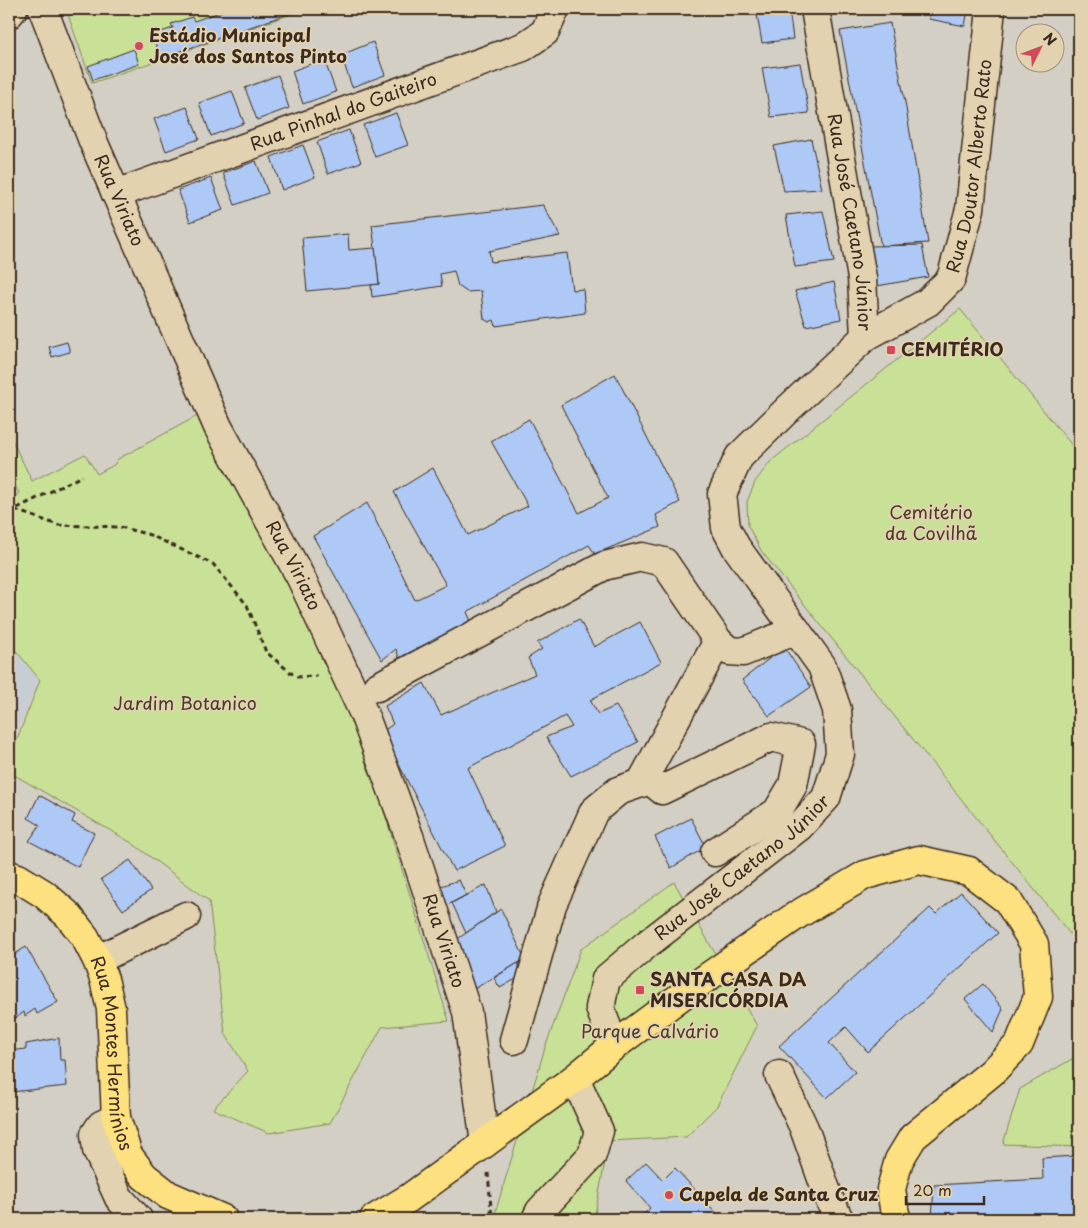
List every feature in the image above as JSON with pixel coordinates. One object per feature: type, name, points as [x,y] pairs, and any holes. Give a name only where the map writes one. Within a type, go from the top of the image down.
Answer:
[{"type":"main road","points":[[374,1219],[409,1198],[575,1078],[614,1046],[692,988],[797,915],[865,874],[919,860],[969,871],[1008,901],[1034,944],[1038,997],[1020,1044],[992,1072],[914,1137],[899,1160],[891,1189],[897,1219]]},
{"type":"main road","name":"Rua Montes Hermínios","points":[[9,875],[18,878],[44,894],[68,916],[85,937],[97,960],[104,979],[111,1009],[116,1118],[128,1155],[144,1176],[168,1195],[223,1219]]},
{"type":"street","points":[[9,14],[13,9]]},
{"type":"street","name":"Rua Viriato","points":[[43,9],[93,141],[218,426],[301,578],[364,714],[409,836],[467,1012],[485,1143]]},
{"type":"street","name":"Rua Pinhal do Gaiteiro","points":[[116,194],[523,47],[545,32],[555,9]]},
{"type":"street","name":"Rua José Caetano Júnior","points":[[614,1046],[600,1008],[606,979],[647,944],[799,827],[826,798],[840,754],[837,710],[822,666],[736,547],[726,528],[722,494],[739,457],[865,337],[862,278],[815,9]]},
{"type":"street","name":"Rua Doutor Alberto Rato","points":[[865,337],[928,302],[952,279],[970,209],[991,9]]},
{"type":"street","points":[[377,687],[604,566],[642,557],[664,562],[718,641],[729,651],[743,652],[796,630]]},
{"type":"street","points":[[514,1040],[552,905],[594,811],[618,790],[641,783],[718,641]]},
{"type":"street","points":[[645,776],[662,790],[771,737],[801,744],[793,784],[776,812],[715,852]]},
{"type":"street","points":[[97,960],[186,916]]},
{"type":"street","points":[[779,1075],[804,1128],[830,1200],[839,1219]]},
{"type":"street","points":[[536,1219],[540,1211],[592,1155],[599,1131],[575,1078]]},
{"type":"street","points":[[116,1118],[101,1125],[95,1134],[96,1150],[119,1198],[138,1219]]},
{"type":"path","points":[[9,512],[82,476]]},
{"type":"path","points":[[15,510],[58,525],[120,528],[150,535],[213,564],[247,605],[266,652],[296,677],[346,675]]},
{"type":"path","points":[[485,1143],[492,1219]]},
{"type":"shaded area","points":[[9,644],[39,680],[19,726],[9,725]]},
{"type":"green space","name":"Estádio Municipal José dos Santos Pinto","points":[[66,9],[306,9],[92,83]]},
{"type":"green space","name":"Cemitério da Covilhã","points":[[960,309],[1079,454],[1079,945],[762,552],[748,526],[747,502],[755,482],[770,462]]},
{"type":"green space","name":"Jardim Botanico","points":[[201,414],[307,620],[365,750],[449,1021],[382,1027],[330,1123],[269,1133],[213,1109],[248,1071],[225,1033],[209,901],[132,843],[9,772],[9,760],[40,680],[9,642],[9,503],[19,493],[9,474],[9,434],[32,481],[85,454],[97,474],[114,465],[118,459]]},
{"type":"green space","name":"Parque Calvário","points":[[674,882],[757,1026],[717,1106],[686,1137],[609,1141],[594,1219],[495,1219],[496,1210],[545,1048],[581,949]]},
{"type":"green space","points":[[1079,1055],[1079,1147],[1003,1144],[1020,1089]]},
{"type":"building","points":[[228,9],[302,9],[161,58],[152,35],[173,28],[171,24],[192,17],[194,21]]},
{"type":"building","points":[[756,9],[789,9],[793,39],[762,43]]},
{"type":"building","points":[[930,9],[968,9],[965,26],[929,19]]},
{"type":"building","points":[[890,23],[928,243],[881,246],[840,31]]},
{"type":"building","points":[[373,42],[385,75],[352,87],[341,55]]},
{"type":"building","points":[[134,49],[139,64],[93,80],[88,66]]},
{"type":"building","points":[[324,59],[336,92],[303,104],[292,71]]},
{"type":"building","points":[[800,63],[809,113],[771,117],[762,68]]},
{"type":"building","points":[[278,75],[289,108],[257,120],[245,88]]},
{"type":"building","points":[[232,91],[244,123],[211,136],[199,103]]},
{"type":"building","points":[[187,107],[199,139],[166,151],[154,119]]},
{"type":"building","points":[[396,113],[408,145],[375,157],[363,125]]},
{"type":"building","points":[[349,130],[361,162],[328,174],[317,142]]},
{"type":"building","points":[[811,139],[822,189],[784,191],[774,146]]},
{"type":"building","points":[[303,145],[315,177],[282,190],[271,157]]},
{"type":"building","points":[[256,161],[268,193],[235,205],[223,173]]},
{"type":"building","points":[[211,178],[223,210],[190,222],[178,190]]},
{"type":"building","points":[[543,205],[560,236],[489,251],[491,262],[567,253],[572,290],[583,289],[585,313],[496,326],[494,320],[489,322],[484,319],[481,291],[467,292],[458,286],[454,271],[440,274],[442,286],[372,297],[371,285],[379,284],[372,225]]},
{"type":"building","points":[[823,211],[834,262],[795,267],[786,215]]},
{"type":"building","points":[[348,234],[349,250],[375,248],[379,284],[307,291],[302,238]]},
{"type":"building","points":[[922,245],[928,277],[877,286],[869,246]]},
{"type":"building","points":[[834,282],[841,319],[806,326],[795,291]]},
{"type":"building","points":[[67,342],[70,352],[52,357],[49,347]]},
{"type":"building","points":[[615,374],[680,502],[656,515],[660,527],[595,554],[589,545],[467,612],[471,621],[399,658],[396,649],[382,660],[313,536],[367,503],[415,600],[446,585],[394,492],[433,468],[468,535],[528,506],[491,441],[529,419],[579,513],[608,498],[561,405]]},
{"type":"building","points":[[579,619],[594,647],[640,622],[661,662],[590,700],[598,714],[616,706],[638,742],[571,776],[546,737],[572,727],[565,716],[468,768],[505,846],[454,871],[382,732],[393,724],[385,706],[424,683],[441,715],[535,674],[528,658],[542,649],[537,643]]},
{"type":"building","points":[[784,647],[811,687],[769,716],[742,680]]},
{"type":"building","points":[[39,795],[75,815],[72,822],[94,833],[78,867],[29,841],[40,825],[28,818]]},
{"type":"building","points":[[691,818],[706,847],[671,868],[655,837]]},
{"type":"building","points":[[130,860],[151,890],[123,910],[101,879]]},
{"type":"building","points":[[459,880],[466,895],[444,907],[438,887]]},
{"type":"building","points":[[486,885],[496,912],[466,933],[452,903]]},
{"type":"building","points":[[961,892],[998,933],[868,1052],[846,1027],[829,1043],[855,1072],[827,1098],[779,1046],[930,908],[936,914]]},
{"type":"building","points":[[501,909],[525,959],[474,989],[456,940]]},
{"type":"building","points":[[26,947],[58,1002],[37,1014],[35,1009],[25,1016],[24,1012],[9,1023],[9,958]]},
{"type":"building","points":[[518,963],[523,975],[500,988],[494,978]]},
{"type":"building","points":[[983,984],[1003,1009],[993,1032],[965,999]]},
{"type":"building","points":[[59,1038],[60,1060],[65,1060],[67,1086],[11,1092],[9,1051],[26,1049],[26,1044]]},
{"type":"building","points":[[1075,1156],[1074,1176],[1079,1176],[1079,1219],[932,1219],[934,1185],[1043,1179],[1042,1158]]},
{"type":"building","name":"Capela de Santa Cruz","points":[[646,1162],[663,1180],[675,1168],[721,1218],[639,1219],[650,1208],[626,1181]]},
{"type":"place","name":"Estádio Municipal José dos Santos Pinto","points":[[139,46]]},
{"type":"place","name":"CEMITÉRIO","points":[[891,350]]},
{"type":"place","name":"SANTA CASA DA MISERICÓRDIA","points":[[640,990]]},
{"type":"place","name":"Capela de Santa Cruz","points":[[669,1195]]}]
